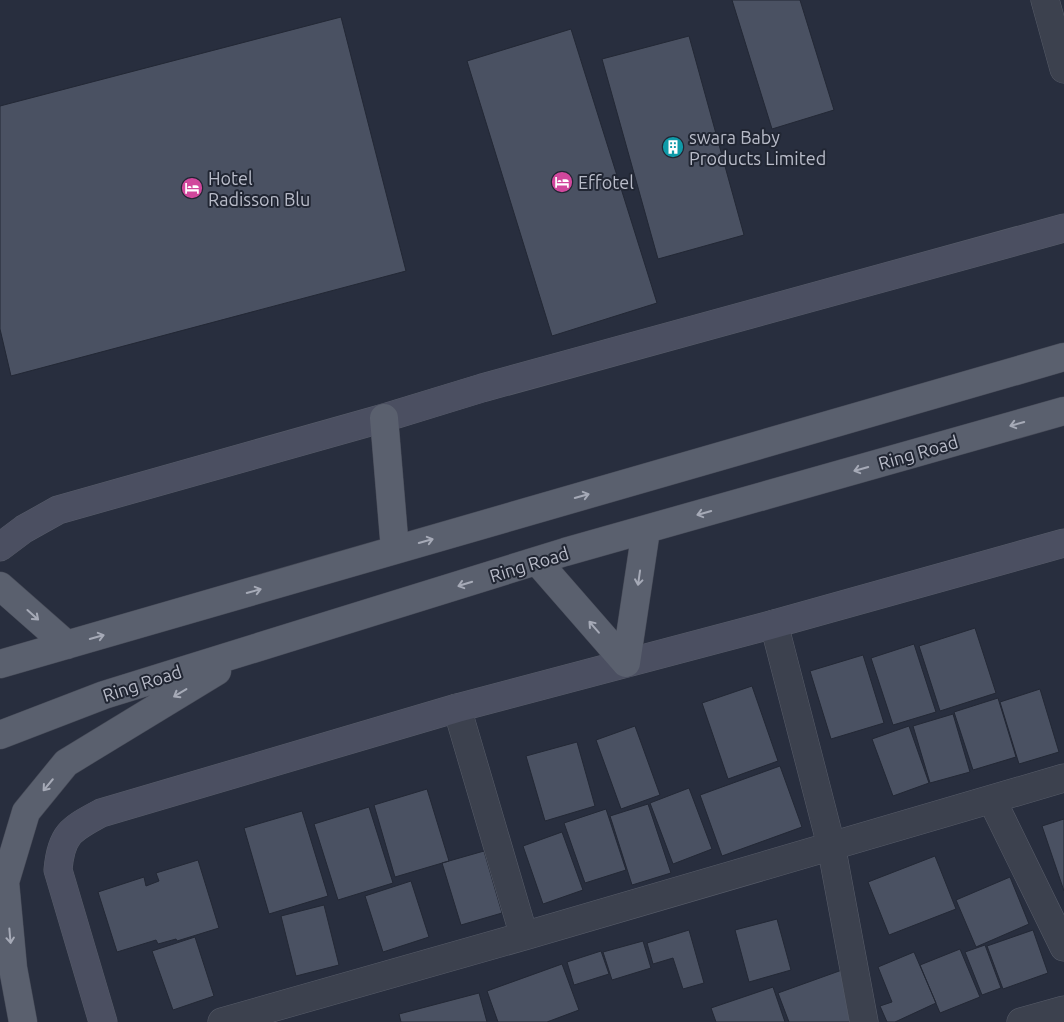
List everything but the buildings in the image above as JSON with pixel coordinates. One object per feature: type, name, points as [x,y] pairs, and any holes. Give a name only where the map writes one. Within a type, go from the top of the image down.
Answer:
[{"type":"main road","points":[[0,664],[1064,357]]},
{"type":"main road","name":"Ring Road","points":[[0,735],[104,695],[537,561],[1064,411]]},
{"type":"main road","points":[[384,418],[395,550]]},
{"type":"main road","points":[[626,663],[646,530]]},
{"type":"main road","points":[[537,561],[626,663]]},
{"type":"main road","points":[[0,586],[67,645]]},
{"type":"main road","points":[[24,1022],[13,968],[5,882],[26,812],[66,763],[252,649]]},
{"type":"street","points":[[1045,0],[1064,69]]},
{"type":"street","points":[[0,547],[58,510],[384,418],[482,388],[1064,228]]},
{"type":"street","points":[[103,1022],[58,870],[60,853],[66,837],[77,826],[101,813],[457,708],[774,624],[1064,543]]},
{"type":"street","points":[[774,624],[831,845],[864,1022]]},
{"type":"street","points":[[457,708],[524,936]]},
{"type":"street","points":[[222,1022],[1064,778]]},
{"type":"street","points":[[992,800],[1064,947]]},
{"type":"street","points":[[1021,1022],[1064,1010]]},
{"type":"place","name":"swara Baby Products Limited","points":[[673,147]]},
{"type":"place","name":"Effotel","points":[[562,182]]},
{"type":"place","name":"Hotel Radisson Blu","points":[[192,188]]}]
